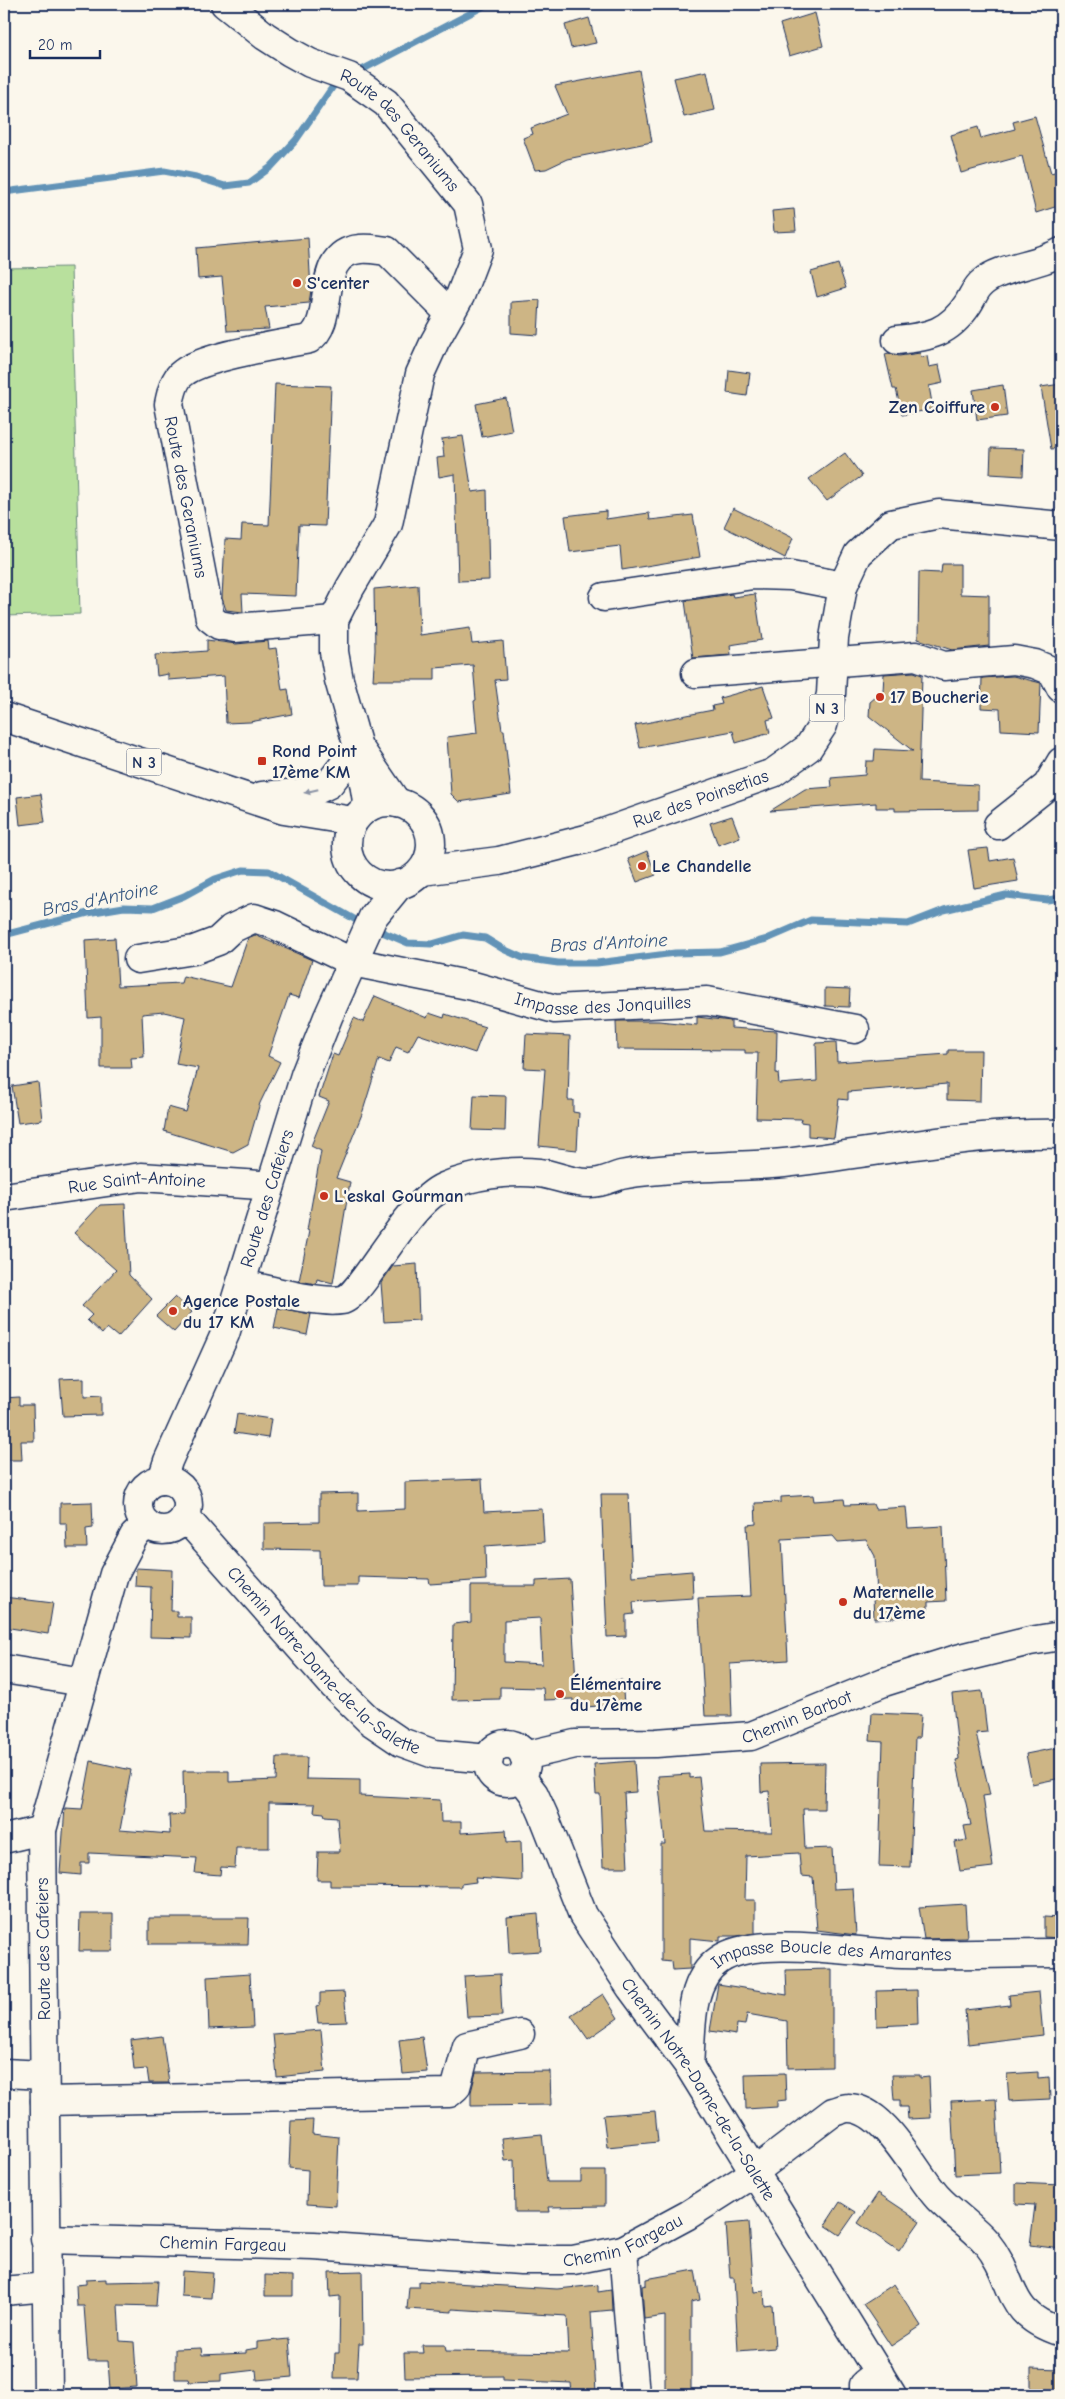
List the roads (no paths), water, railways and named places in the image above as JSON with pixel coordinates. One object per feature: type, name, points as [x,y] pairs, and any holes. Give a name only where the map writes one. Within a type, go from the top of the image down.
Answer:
[{"type":"street","name":"Route des Geraniums","points":[[225,4],[265,36],[290,52],[310,63],[349,77],[386,103],[468,204],[478,249],[460,296],[420,374],[388,524],[350,588],[334,620],[334,652],[337,671],[358,747],[361,814]]},
{"type":"street","name":"Route des Geraniums","points":[[334,620],[235,628],[219,625],[210,618],[168,404],[174,387],[181,373],[202,363],[309,339],[317,334],[322,324],[329,276],[340,257],[358,249],[387,251],[450,314]]},
{"type":"street","points":[[897,340],[925,337],[937,333],[959,316],[983,282],[1002,273],[1038,263],[1061,252]]},
{"type":"street","name":"Rue des Poinsetias","points":[[411,877],[499,861],[586,839],[772,772],[808,748],[822,725],[831,694],[834,638],[843,586],[858,554],[891,524],[939,514],[1061,526]]},
{"type":"street","points":[[604,597],[753,575],[791,576],[843,586]]},
{"type":"street","points":[[696,673],[916,656],[944,666],[1014,660],[1035,664],[1052,671],[1061,688]]},
{"type":"street","name":"N 3","points":[[4,717],[284,810],[347,850],[352,863],[361,874],[373,883],[386,886],[411,877]]},
{"type":"street","name":"Route des Geraniums","points":[[358,747],[397,803]]},
{"type":"street","name":"N 3","points":[[245,797],[312,792],[329,784],[358,747]]},
{"type":"street","points":[[998,825],[1047,786],[1061,762]]},
{"type":"street","name":"N 3","points":[[284,810],[361,814],[382,803],[397,803],[408,807],[418,814],[430,834]]},
{"type":"street","points":[[347,850],[348,835],[361,814]]},
{"type":"street","points":[[411,877],[428,860],[431,847],[430,834]]},
{"type":"street","name":"Rue des Poinsetias","points":[[430,834],[458,850],[499,861]]},
{"type":"street","name":"Route des Cafeiers","points":[[162,1480],[168,1461],[225,1334],[306,1075],[355,954],[373,917],[411,877]]},
{"type":"street","name":"Route des Cafeiers","points":[[373,883],[373,917]]},
{"type":"street","name":"Impasse des Jonquilles","points":[[138,959],[194,950],[218,941],[231,929],[254,918],[355,954],[555,1009],[707,1001],[855,1029]]},
{"type":"street","points":[[242,1284],[317,1298],[341,1300],[349,1298],[356,1293],[382,1252],[423,1199],[443,1187],[476,1177],[541,1173],[568,1182],[592,1183],[621,1175],[657,1170],[782,1163],[967,1137],[1020,1133],[1061,1134]]},
{"type":"street","name":"Rue Saint-Antoine","points":[[4,1197],[141,1176],[270,1188]]},
{"type":"street","points":[[162,1480],[178,1485],[184,1491],[188,1506],[184,1516],[182,1521],[169,1529],[161,1530],[147,1524],[141,1517],[139,1509],[141,1492],[154,1482],[162,1480]]},
{"type":"street","name":"Chemin Notre-Dame-de-la-Salette","points":[[184,1516],[334,1686],[370,1721],[401,1742],[434,1754],[489,1759],[495,1748],[507,1744],[519,1748],[523,1766],[584,1915],[631,1988],[689,2066],[755,2170],[878,2388]]},
{"type":"street","name":"Route des Cafeiers","points":[[48,2395],[42,1830],[114,1574],[134,1536],[147,1524]]},
{"type":"street","name":"Chemin Barbot","points":[[523,1766],[574,1744],[656,1743],[751,1736],[884,1682],[957,1659],[1030,1641],[1061,1636]]},
{"type":"street","points":[[4,1669],[83,1682]]},
{"type":"street","points":[[4,1839],[42,1830]]},
{"type":"street","name":"Impasse Boucle des Amarantes","points":[[689,2066],[696,1995],[705,1975],[717,1961],[730,1954],[753,1948],[778,1947],[901,1954],[1057,1953]]},
{"type":"street","points":[[4,2073],[45,2088],[449,2093],[456,2087],[467,2046],[520,2034]]},
{"type":"street","name":"Chemin Fargeau","points":[[45,2239],[314,2246],[521,2260],[573,2260],[623,2250],[688,2215],[746,2178],[834,2112],[849,2108],[862,2112],[877,2121],[893,2136],[936,2197],[986,2243],[1020,2308],[1044,2326],[1061,2332]]},
{"type":"street","points":[[623,2250],[635,2395]]},
{"type":"street","points":[[4,2291],[46,2287]]},
{"type":"waterway","points":[[354,74],[488,4]]},
{"type":"waterway","points":[[4,192],[164,171],[196,177],[225,186],[249,183],[271,167],[296,140],[334,85],[340,81]]},
{"type":"waterway","name":"Bras d'Antoine","points":[[4,935],[88,913],[124,907],[153,908],[184,896],[215,879],[243,870],[269,871],[363,924]]},
{"type":"waterway","name":"Bras d'Antoine","points":[[373,928],[408,943],[432,944],[463,935],[485,938],[523,958],[558,963],[597,963],[675,953],[720,952],[767,939],[811,920],[908,924],[944,910],[1006,895],[1047,900],[1061,898]]},
{"type":"place","name":"S'center","points":[[297,283]]},
{"type":"place","name":"Zen Coiffure","points":[[995,407]]},
{"type":"place","name":"17 Boucherie","points":[[880,697]]},
{"type":"place","name":"Rond Point 17ème KM","points":[[262,761]]},
{"type":"place","name":"Le Chandelle","points":[[642,866]]},
{"type":"place","name":"L'eskal Gourman","points":[[324,1196]]},
{"type":"place","name":"Agence Postale du 17 KM","points":[[173,1311]]},
{"type":"place","name":"Maternelle du 17ème","points":[[843,1602]]},
{"type":"place","name":"Élémentaire du 17ème","points":[[560,1694]]}]
